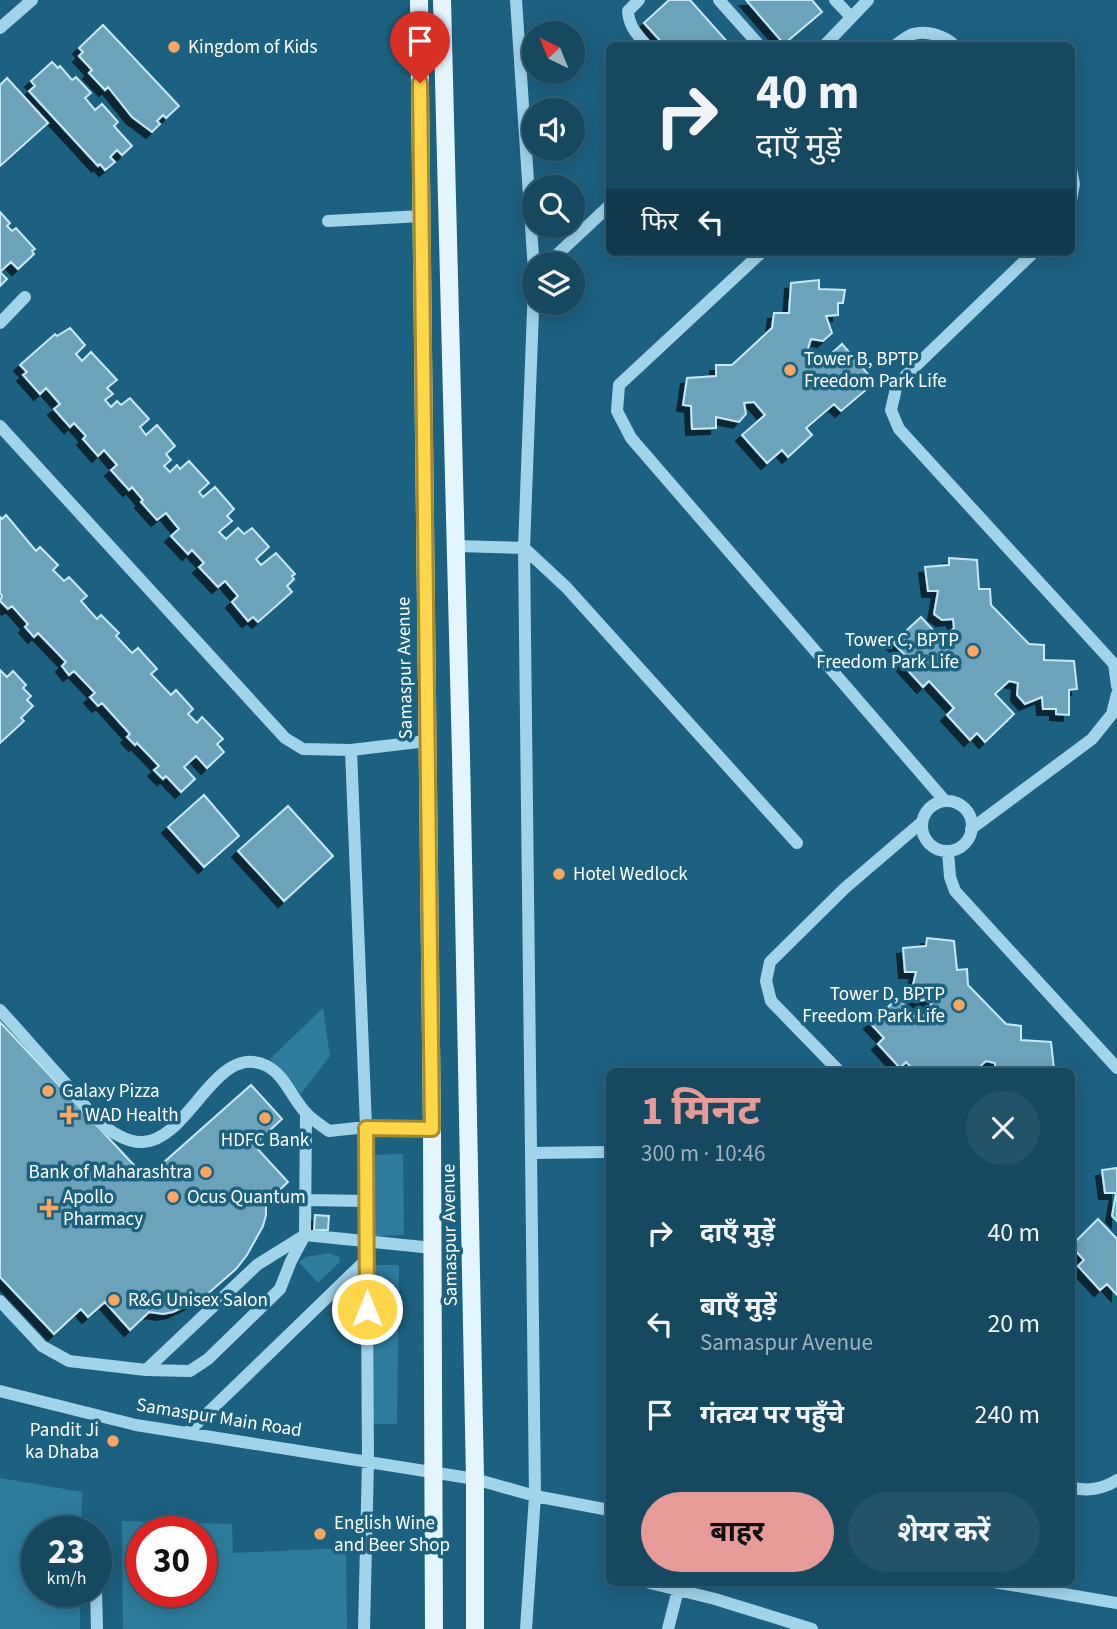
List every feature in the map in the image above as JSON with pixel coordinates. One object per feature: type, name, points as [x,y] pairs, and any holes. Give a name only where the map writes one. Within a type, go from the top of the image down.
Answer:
[{"type":"main road","name":"Samaspur Avenue","points":[[419,0],[432,1129],[434,1629]]},
{"type":"main road","name":"Samaspur Avenue","points":[[442,0],[475,1479],[475,1629]]},
{"type":"street","points":[[2,22],[32,0]]},
{"type":"street","points":[[516,0],[533,252]]},
{"type":"street","points":[[639,0],[628,11],[628,21],[644,42]]},
{"type":"street","points":[[719,0],[756,42]]},
{"type":"street","points":[[835,0],[851,17]]},
{"type":"street","points":[[828,42],[868,0]]},
{"type":"street","points":[[900,42],[914,33],[935,34],[953,42]]},
{"type":"street","points":[[560,252],[606,209]]},
{"type":"street","points":[[328,221],[422,216]]},
{"type":"street","points":[[758,256],[619,385],[617,411],[631,438],[945,801]]},
{"type":"street","points":[[1030,256],[897,384],[891,410],[898,429],[1114,664],[1117,686]]},
{"type":"street","points":[[0,323],[25,297]]},
{"type":"street","points":[[526,1629],[535,1496],[524,548],[533,315]]},
{"type":"street","points":[[0,426],[285,738],[303,749],[351,750],[427,741]]},
{"type":"street","points":[[456,546],[524,548],[566,587],[797,843]]},
{"type":"street","points":[[971,829],[1092,738],[1112,714],[1117,694]]},
{"type":"street","points":[[351,750],[366,1128],[368,1462],[364,1629]]},
{"type":"street","points":[[836,1068],[771,1001],[766,981],[770,962],[845,888],[922,822],[930,807],[945,801],[959,804],[969,815],[971,829],[966,842],[948,851],[928,842],[922,822]]},
{"type":"street","points":[[948,851],[950,877],[955,891],[1117,1068]]},
{"type":"street","points":[[0,1010],[101,1123],[130,1140],[142,1142],[158,1139],[171,1129],[224,1073],[236,1063],[249,1061],[266,1066],[277,1074],[306,1113],[329,1132],[366,1128],[432,1129]]},
{"type":"street","points":[[0,1301],[42,1346],[69,1361],[146,1370],[190,1371],[208,1359],[280,1289],[305,1236],[306,1113]]},
{"type":"street","points":[[531,1153],[606,1152]]},
{"type":"street","points":[[306,1199],[366,1201]]},
{"type":"street","points":[[146,1370],[257,1265],[305,1236],[433,1248]]},
{"type":"street","points":[[187,1433],[367,1259]]},
{"type":"street","name":"Samaspur Main Road","points":[[0,1391],[136,1425],[475,1479],[535,1496],[606,1509]]},
{"type":"street","points":[[1075,1488],[1096,1488],[1117,1480]]},
{"type":"street","points":[[662,1586],[812,1629]]},
{"type":"street","points":[[1016,1586],[1117,1604]]},
{"type":"street","points":[[668,1629],[678,1590]]},
{"type":"street","points":[[96,1607],[97,1629]]},
{"type":"shaded area","points":[[323,1008],[330,1056],[301,1094],[270,1059]]},
{"type":"shaded area","points":[[403,1154],[404,1235],[372,1236],[370,1155]]},
{"type":"shaded area","points":[[328,1253],[339,1257],[340,1262],[318,1283],[299,1262],[306,1257]]},
{"type":"shaded area","points":[[374,1265],[399,1265],[397,1424],[372,1424]]},
{"type":"shaded area","points":[[0,1478],[82,1492],[81,1516],[21,1516],[21,1607],[80,1607],[80,1629],[0,1629]]},
{"type":"shaded area","points":[[122,1521],[126,1521],[126,1607],[217,1607],[217,1524],[232,1524],[233,1553],[346,1548],[347,1629],[123,1629]]},
{"type":"building","points":[[669,0],[690,0],[727,42],[661,42],[644,23]]},
{"type":"building","points":[[746,0],[812,0],[822,12],[786,42],[782,42]]},
{"type":"building","points":[[103,25],[179,106],[166,118],[163,115],[157,121],[160,124],[152,132],[132,117],[108,87],[105,90],[89,73],[92,70],[79,56],[83,52],[79,48]]},
{"type":"building","points":[[52,62],[58,68],[60,66],[72,80],[76,77],[91,93],[85,98],[95,110],[102,104],[118,122],[114,126],[132,146],[122,155],[117,150],[110,157],[115,162],[105,170],[100,164],[98,166],[29,91],[35,86],[31,81]]},
{"type":"building","points":[[7,78],[48,123],[0,166],[0,85]]},
{"type":"building","points":[[0,212],[10,223],[7,226],[12,231],[16,228],[35,249],[32,251],[34,254],[18,269],[11,262],[0,272]]},
{"type":"building","points":[[0,272],[7,279],[0,286]]},
{"type":"building","name":"Tower B, BPTP Freedom Park Life","points":[[819,280],[819,289],[845,290],[843,303],[838,303],[838,315],[826,316],[832,333],[823,341],[811,339],[808,349],[821,363],[842,344],[868,374],[860,382],[867,389],[841,411],[834,404],[806,428],[812,435],[788,457],[782,450],[767,463],[742,435],[765,415],[754,402],[744,403],[746,414],[739,422],[716,417],[716,428],[692,429],[691,406],[683,405],[687,378],[716,376],[716,365],[732,365],[772,328],[774,313],[789,313],[791,283]]},
{"type":"building","points":[[70,328],[85,345],[76,354],[82,361],[91,352],[117,380],[107,388],[113,394],[105,400],[111,407],[117,401],[121,405],[130,398],[149,419],[140,427],[146,435],[157,425],[175,446],[166,454],[171,460],[164,466],[170,472],[177,465],[180,469],[189,461],[209,483],[199,492],[203,497],[215,487],[234,509],[227,516],[232,521],[219,532],[226,539],[238,528],[244,534],[252,528],[269,547],[256,559],[261,565],[276,553],[295,574],[287,586],[292,592],[258,622],[253,617],[248,621],[232,602],[238,596],[225,581],[218,587],[199,567],[204,563],[192,550],[188,554],[171,536],[179,529],[166,513],[157,520],[132,487],[129,490],[111,470],[117,465],[104,450],[98,456],[83,439],[86,436],[74,423],[70,427],[54,409],[60,404],[46,388],[40,394],[23,375],[27,372],[20,365],[55,334],[57,336]]},
{"type":"building","points":[[6,515],[36,551],[40,547],[58,565],[53,570],[64,581],[69,577],[87,596],[81,601],[97,619],[101,615],[119,633],[116,636],[132,653],[138,648],[157,669],[151,674],[171,695],[176,690],[193,709],[188,714],[197,723],[202,717],[223,739],[217,744],[224,752],[207,768],[196,756],[184,767],[195,779],[181,792],[166,776],[163,779],[154,770],[159,766],[137,743],[135,745],[127,737],[130,734],[102,703],[98,706],[90,697],[95,693],[74,671],[69,675],[62,666],[66,662],[38,633],[34,637],[25,627],[28,624],[12,606],[8,609],[0,601],[0,517],[2,519]]},
{"type":"building","name":"Tower C, BPTP Freedom Park Life","points":[[949,558],[977,560],[979,589],[990,589],[991,605],[1029,644],[1044,645],[1044,660],[1074,661],[1077,689],[1069,690],[1069,715],[1056,714],[1056,709],[1043,709],[1042,697],[1025,704],[1017,695],[1018,683],[1009,681],[995,694],[1014,714],[985,742],[977,733],[970,740],[947,715],[954,708],[929,681],[923,687],[901,663],[907,657],[893,643],[921,617],[942,640],[954,628],[953,619],[942,620],[934,614],[938,591],[928,591],[925,567],[949,565]]},
{"type":"building","points":[[0,670],[7,677],[13,671],[26,685],[23,688],[31,696],[27,700],[33,706],[21,718],[24,721],[0,743]]},
{"type":"building","points":[[204,795],[239,836],[204,867],[168,827]]},
{"type":"building","points":[[288,806],[333,856],[284,901],[238,851]]},
{"type":"building","name":"Tower D, BPTP Freedom Park Life","points":[[927,938],[954,941],[957,970],[967,969],[968,985],[1006,1024],[1021,1026],[1021,1040],[1051,1042],[1054,1068],[995,1068],[995,1063],[986,1061],[978,1068],[912,1068],[906,1062],[900,1068],[878,1044],[884,1038],[870,1023],[898,998],[919,1020],[931,1008],[930,999],[919,1001],[911,994],[916,972],[905,972],[903,948],[926,946]]},
{"type":"building","points":[[0,1022],[146,1178],[251,1085],[282,1119],[254,1145],[288,1182],[266,1203],[263,1226],[247,1255],[236,1269],[203,1298],[173,1312],[149,1312],[130,1330],[105,1302],[88,1317],[81,1309],[54,1334],[0,1277]]},
{"type":"building","points":[[1117,1168],[1117,1221],[1112,1216],[1116,1193],[1105,1193],[1102,1170]]},
{"type":"building","name":"Ocus Quantum","points":[[315,1215],[329,1216],[328,1230],[314,1230]]},
{"type":"building","points":[[1098,1219],[1117,1239],[1117,1295],[1107,1284],[1100,1290],[1078,1266],[1084,1260],[1075,1250],[1075,1242]]},
{"type":"place","name":"Kingdom of Kids","points":[[174,47]]},
{"type":"place","name":"Tower B, BPTP Freedom Park Life","points":[[790,370]]},
{"type":"place","name":"Tower C, BPTP Freedom Park Life","points":[[973,651]]},
{"type":"place","name":"Hotel Wedlock","points":[[559,874]]},
{"type":"place","name":"Tower D, BPTP Freedom Park Life","points":[[959,1005]]},
{"type":"place","name":"Galaxy Pizza","points":[[48,1091]]},
{"type":"place","name":"WAD Health","points":[[69,1115]]},
{"type":"place","name":"HDFC Bank","points":[[265,1118]]},
{"type":"place","name":"Bank of Maharashtra","points":[[206,1172]]},
{"type":"place","name":"Ocus Quantum","points":[[173,1197]]},
{"type":"place","name":"Apollo Pharmacy","points":[[49,1208]]},
{"type":"place","name":"R&G Unisex Salon","points":[[114,1300]]},
{"type":"place","name":"Pandit Ji ka Dhaba","points":[[113,1441]]},
{"type":"place","name":"English Wine and Beer Shop","points":[[320,1534]]},
{"type":"route","points":[[367,1309],[366,1128],[432,1129],[420,83]]}]
